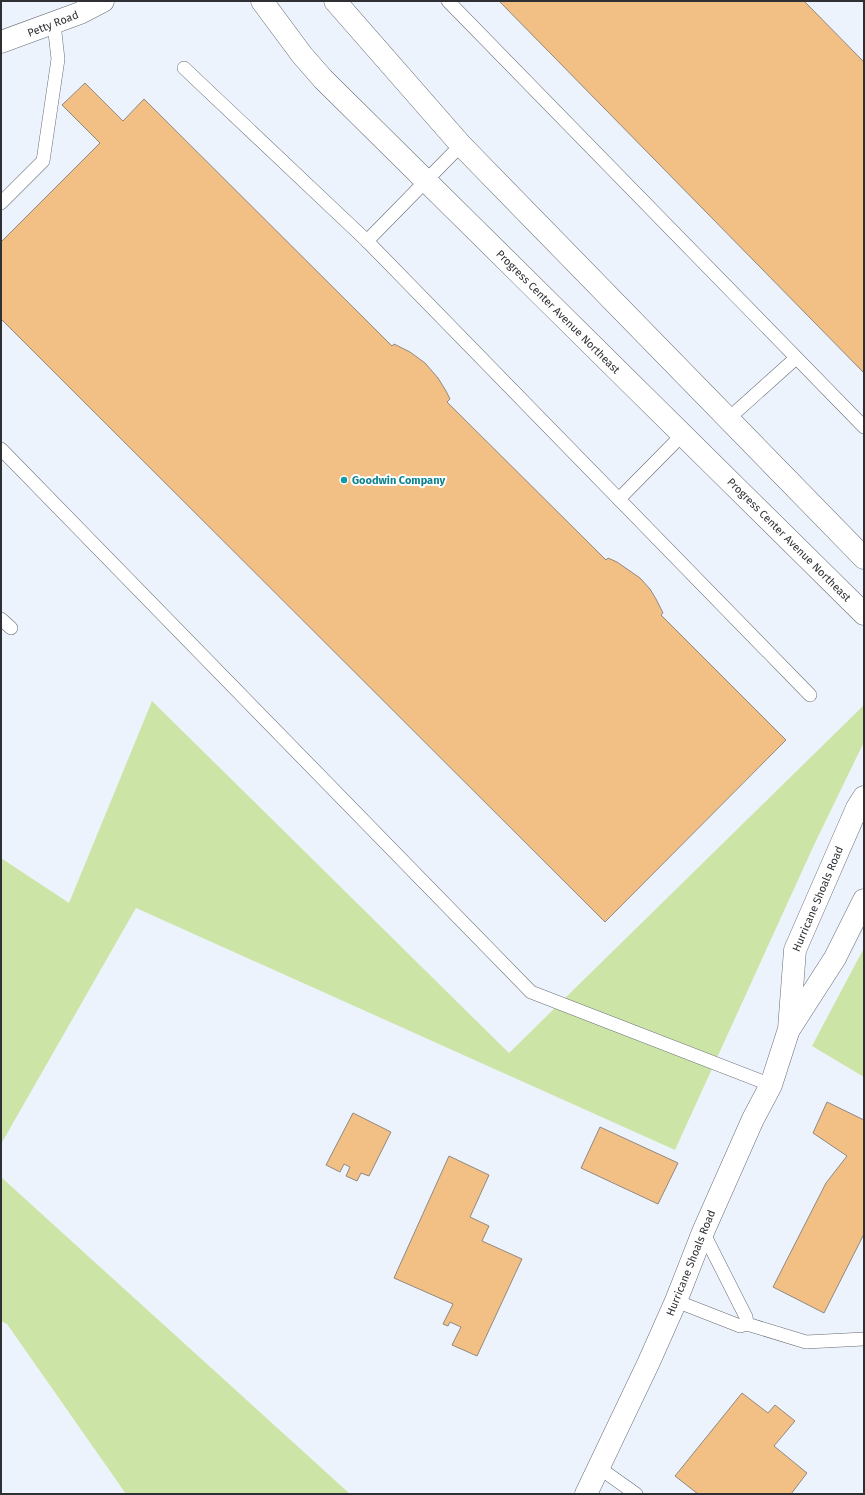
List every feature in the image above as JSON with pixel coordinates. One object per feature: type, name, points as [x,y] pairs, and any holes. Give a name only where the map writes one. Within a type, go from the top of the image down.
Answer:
[{"type":"street","name":"Petty Road","points":[[1,42],[80,14],[103,1]]},
{"type":"street","name":"Progress Center Avenue Northeast","points":[[262,1],[302,55],[323,79],[864,614]]},
{"type":"street","points":[[335,1],[461,145],[864,558]]},
{"type":"street","name":"Hurricane Shoals Road","points":[[586,1494],[648,1364],[676,1301],[703,1232],[752,1119],[771,1085],[789,1029],[795,950],[857,808],[864,797]]},
{"type":"street","name":"Hurricane Shoals Road","points":[[789,1029],[835,958],[864,900]]},
{"type":"lane","points":[[448,1],[864,427]]},
{"type":"lane","points":[[1,203],[43,161],[58,59],[54,24]]},
{"type":"lane","points":[[184,68],[367,241],[810,695]]},
{"type":"lane","points":[[367,241],[461,145]]},
{"type":"lane","points":[[728,419],[796,358]]},
{"type":"lane","points":[[618,499],[682,435]]},
{"type":"lane","points":[[1,449],[531,992],[771,1085]]},
{"type":"lane","points":[[1,619],[11,628]]},
{"type":"lane","points":[[703,1232],[746,1317],[747,1324]]},
{"type":"lane","points":[[676,1301],[740,1326],[747,1324],[806,1342],[864,1339]]},
{"type":"lane","points":[[598,1467],[636,1494]]},
{"type":"green space","points":[[152,701],[509,1053],[864,705],[864,742],[814,845],[675,1150],[136,908],[1,1144],[1,858],[69,903]]},
{"type":"green space","points":[[864,948],[864,1077],[812,1046]]},
{"type":"green space","points":[[1,1177],[350,1494],[126,1494],[7,1324],[1,1321]]},
{"type":"building","points":[[499,1],[804,1],[864,62],[864,373]]},
{"type":"building","name":"Goodwin Company","points":[[85,83],[123,121],[144,99],[392,346],[394,344],[410,352],[425,363],[438,378],[446,391],[450,399],[447,402],[606,560],[608,558],[617,562],[640,578],[650,589],[656,599],[663,613],[661,615],[786,740],[605,922],[1,319],[1,242],[100,143],[62,105]]},
{"type":"building","points":[[827,1102],[864,1120],[864,1234],[824,1313],[773,1287],[826,1183],[847,1156],[813,1133]]},
{"type":"building","points":[[353,1113],[391,1132],[369,1176],[361,1173],[357,1181],[346,1176],[350,1167],[344,1164],[340,1172],[326,1165]]},
{"type":"building","points":[[600,1127],[678,1163],[658,1204],[581,1168]]},
{"type":"building","points":[[449,1156],[489,1175],[470,1217],[489,1226],[482,1241],[522,1259],[477,1356],[452,1345],[461,1327],[450,1322],[448,1326],[443,1324],[453,1304],[394,1278]]},
{"type":"building","points":[[742,1393],[768,1413],[775,1405],[795,1421],[774,1446],[807,1473],[791,1494],[698,1494],[675,1476]]},
{"type":"place","name":"Goodwin Company","points":[[344,480]]}]
